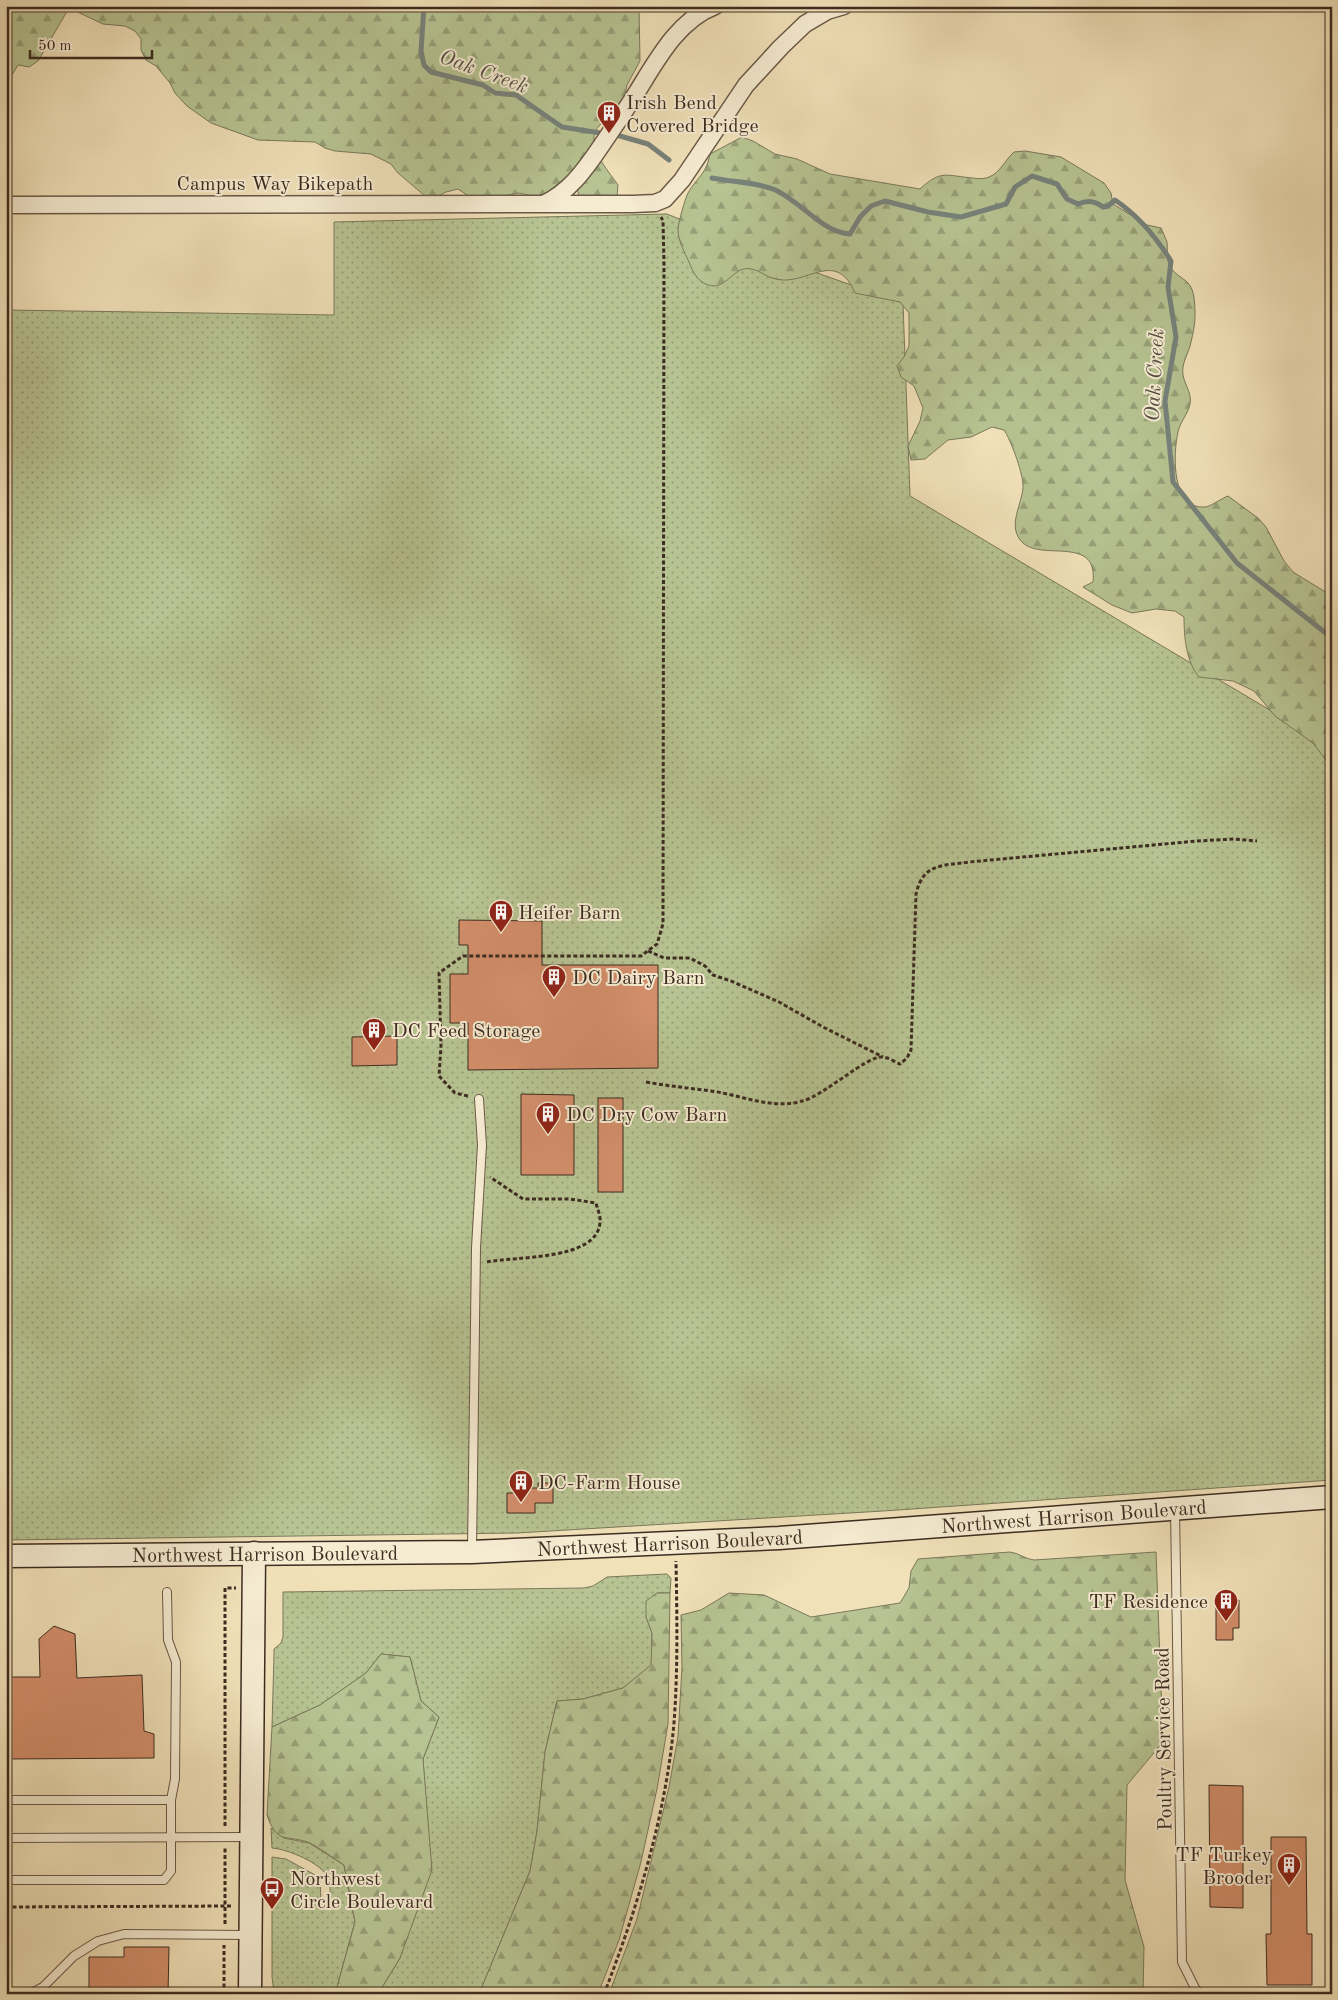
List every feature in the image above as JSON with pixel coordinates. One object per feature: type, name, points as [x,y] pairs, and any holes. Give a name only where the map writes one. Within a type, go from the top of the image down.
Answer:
[{"type":"main road","name":"Northwest Harrison Boulevard","points":[[6,1556],[472,1552],[780,1538],[1332,1497]]},
{"type":"main road","points":[[250,1994],[254,1553]]},
{"type":"street","points":[[543,204],[555,199],[564,192],[594,156],[672,40],[703,11],[715,6]]},
{"type":"street","points":[[655,203],[665,200],[674,192],[746,85],[781,47],[805,24],[827,11],[844,6]]},
{"type":"street","name":"Campus Way Bikepath","points":[[6,205],[655,203]]},
{"type":"lane","points":[[472,1552],[476,1266],[482,1146],[480,1098]]},
{"type":"lane","name":"Poultry Service Road","points":[[1175,1508],[1182,1962],[1200,1994]]},
{"type":"lane","points":[[6,1880],[164,1880],[172,1871],[176,1662],[168,1640],[167,1592]]},
{"type":"lane","points":[[6,1800],[172,1800]]},
{"type":"lane","points":[[6,1838],[250,1837]]},
{"type":"lane","points":[[30,1994],[43,1988],[74,1956],[98,1941],[124,1934],[251,1934]]},
{"type":"path","points":[[480,1098],[455,1092],[439,1076],[441,1046],[439,973],[463,956],[641,956],[657,944],[663,924],[665,909],[662,881],[664,262],[663,221],[655,203]]},
{"type":"path","points":[[648,951],[664,958],[690,958],[705,966],[713,975],[779,1002],[838,1035],[900,1064],[912,1050],[916,894],[924,873],[935,867],[969,862],[1197,841],[1234,839],[1257,841]]},
{"type":"path","points":[[646,1082],[681,1089],[712,1091],[775,1104],[802,1102],[823,1091],[872,1059],[883,1057]]},
{"type":"path","points":[[476,1266],[488,1261],[547,1255],[577,1249],[594,1239],[600,1222],[596,1203],[570,1199],[523,1199],[500,1186],[480,1169]]},
{"type":"path","points":[[604,1994],[633,1914],[644,1877],[668,1767],[674,1723],[676,1542]]},
{"type":"path","points":[[224,1994],[225,1588],[254,1588]]},
{"type":"path","points":[[6,1907],[251,1906]]},
{"type":"green space","points":[[6,6],[639,6],[640,61],[627,85],[621,115],[602,123],[595,132],[594,140],[598,156],[618,185],[617,196],[580,201],[575,179],[564,179],[544,195],[533,196],[519,193],[476,201],[458,189],[436,197],[425,196],[398,173],[391,164],[371,154],[335,151],[315,142],[258,140],[211,123],[187,106],[175,93],[170,83],[156,66],[146,60],[141,50],[141,39],[135,31],[125,26],[103,24],[69,8],[38,61],[29,67],[18,65],[6,85]]},
{"type":"green space","points":[[742,137],[775,154],[797,159],[830,174],[920,189],[933,179],[945,175],[977,179],[987,178],[996,173],[1014,152],[1025,151],[1061,157],[1104,183],[1111,193],[1113,204],[1147,225],[1161,228],[1167,242],[1169,264],[1175,273],[1190,286],[1195,303],[1194,329],[1183,371],[1190,396],[1190,404],[1179,428],[1175,453],[1175,466],[1180,490],[1186,500],[1194,506],[1210,506],[1228,496],[1258,518],[1266,527],[1284,561],[1293,572],[1332,596],[1332,768],[1313,743],[1275,716],[1254,691],[1233,681],[1199,677],[1191,664],[1185,641],[1184,617],[1175,611],[1156,609],[1132,613],[1112,605],[1083,587],[1093,582],[1092,568],[1087,559],[1078,554],[1032,548],[1023,543],[1018,536],[1015,522],[1023,491],[1022,478],[1013,448],[1004,430],[992,427],[971,437],[948,440],[925,459],[911,460],[908,446],[920,421],[923,408],[914,386],[901,377],[897,366],[909,346],[909,313],[900,302],[855,293],[848,280],[840,273],[832,271],[823,271],[783,280],[755,270],[745,269],[715,286],[708,285],[698,279],[680,243],[678,234],[684,205],[688,193],[704,171],[710,154]]},
{"type":"green space","points":[[667,214],[797,266],[903,303],[910,496],[1332,747],[1332,1480],[883,1511],[517,1533],[6,1540],[6,310],[334,315],[334,222]]},
{"type":"green space","points":[[1010,1552],[1034,1560],[1156,1552],[1163,1742],[1127,1785],[1125,1880],[1144,1947],[1143,1994],[609,1994],[637,1919],[669,1787],[678,1737],[682,1667],[681,1615],[701,1610],[729,1593],[764,1595],[811,1617],[900,1603],[909,1588],[911,1571],[918,1559]]},
{"type":"green space","points":[[667,1574],[671,1578],[670,1593],[657,1593],[646,1617],[652,1633],[652,1665],[623,1688],[583,1699],[557,1701],[545,1752],[537,1831],[530,1871],[479,1994],[378,1994],[400,1958],[426,1805],[423,1759],[439,1717],[421,1701],[410,1657],[381,1654],[366,1673],[320,1705],[272,1727],[274,1649],[281,1643],[283,1637],[283,1592],[584,1588],[593,1586],[607,1577]]},
{"type":"green space","points":[[657,1593],[670,1593],[668,1724],[657,1789],[641,1862],[619,1940],[598,1994],[479,1994],[530,1871],[537,1831],[545,1752],[557,1701],[583,1699],[623,1688],[651,1665],[652,1633],[646,1617],[646,1601]]},
{"type":"green space","points":[[381,1654],[410,1657],[421,1701],[439,1717],[423,1759],[432,1870],[400,1958],[378,1994],[328,1994],[337,1987],[355,1922],[344,1865],[310,1843],[279,1835],[271,1825],[267,1815],[272,1727],[320,1705],[366,1673]]},
{"type":"green space","points":[[271,1828],[284,1838],[309,1843],[344,1865],[355,1922],[337,1987],[328,1994],[289,1989],[274,1992],[272,1977],[272,1857],[286,1859],[317,1876],[320,1880],[321,1900],[330,1902],[330,1884],[324,1872],[312,1862],[295,1854],[272,1848]]},
{"type":"green space","points":[[289,1989],[328,1994],[274,1994],[274,1992]]},
{"type":"building","name":"DC Dairy Barn","points":[[459,920],[542,921],[542,965],[658,965],[658,1068],[468,1070],[468,1023],[450,1023],[450,974],[468,974],[468,945],[459,945]]},
{"type":"building","name":"DC Feed Storage","points":[[397,1036],[397,1065],[352,1066],[352,1037]]},
{"type":"building","name":"DC Dry Cow Barn","points":[[521,1094],[574,1095],[574,1175],[521,1175]]},
{"type":"building","points":[[598,1098],[623,1098],[623,1192],[598,1192]]},
{"type":"building","name":"DC-Farm House","points":[[538,1483],[553,1483],[553,1503],[535,1503],[535,1513],[507,1513],[507,1493],[522,1493],[522,1488],[538,1488]]},
{"type":"building","name":"TF Residence","points":[[1216,1600],[1239,1600],[1239,1628],[1233,1628],[1233,1640],[1216,1640]]},
{"type":"building","points":[[54,1626],[75,1634],[77,1678],[142,1675],[144,1731],[154,1734],[154,1758],[6,1759],[6,1677],[40,1677],[39,1639]]},
{"type":"building","points":[[1209,1785],[1243,1786],[1243,1908],[1210,1907]]},
{"type":"building","name":"TF Turkey Brooder","points":[[1271,1837],[1306,1837],[1307,1934],[1312,1934],[1312,1985],[1267,1985],[1266,1934],[1271,1934]]},
{"type":"building","points":[[124,1947],[169,1947],[168,1994],[89,1994],[89,1957],[124,1957]]},
{"type":"waterway","name":"Oak Creek","points":[[424,6],[421,51],[424,65],[431,72],[483,85],[495,93],[516,95],[562,127],[620,136],[648,144],[669,160]]},
{"type":"waterway","name":"Oak Creek","points":[[712,178],[751,183],[773,189],[792,200],[830,228],[850,234],[860,217],[871,206],[885,201],[928,212],[961,217],[1006,204],[1015,187],[1032,176],[1057,184],[1067,199],[1078,204],[1091,202],[1103,207],[1108,206],[1115,200],[1124,206],[1146,228],[1171,261],[1168,287],[1176,337],[1165,401],[1173,482],[1237,563],[1332,638]]},
{"type":"place","name":"Irish Bend Covered Bridge","points":[[609,134]]},
{"type":"place","name":"Heifer Barn","points":[[501,933]]},
{"type":"place","name":"DC Dairy Barn","points":[[554,998]]},
{"type":"place","name":"DC Feed Storage","points":[[374,1051]]},
{"type":"place","name":"DC Dry Cow Barn","points":[[548,1135]]},
{"type":"place","name":"DC-Farm House","points":[[521,1503]]},
{"type":"place","name":"TF Residence","points":[[1226,1622]]},
{"type":"place","name":"TF Turkey Brooder","points":[[1289,1886]]},
{"type":"place","name":"Northwest Circle Boulevard","points":[[272,1910]]}]
